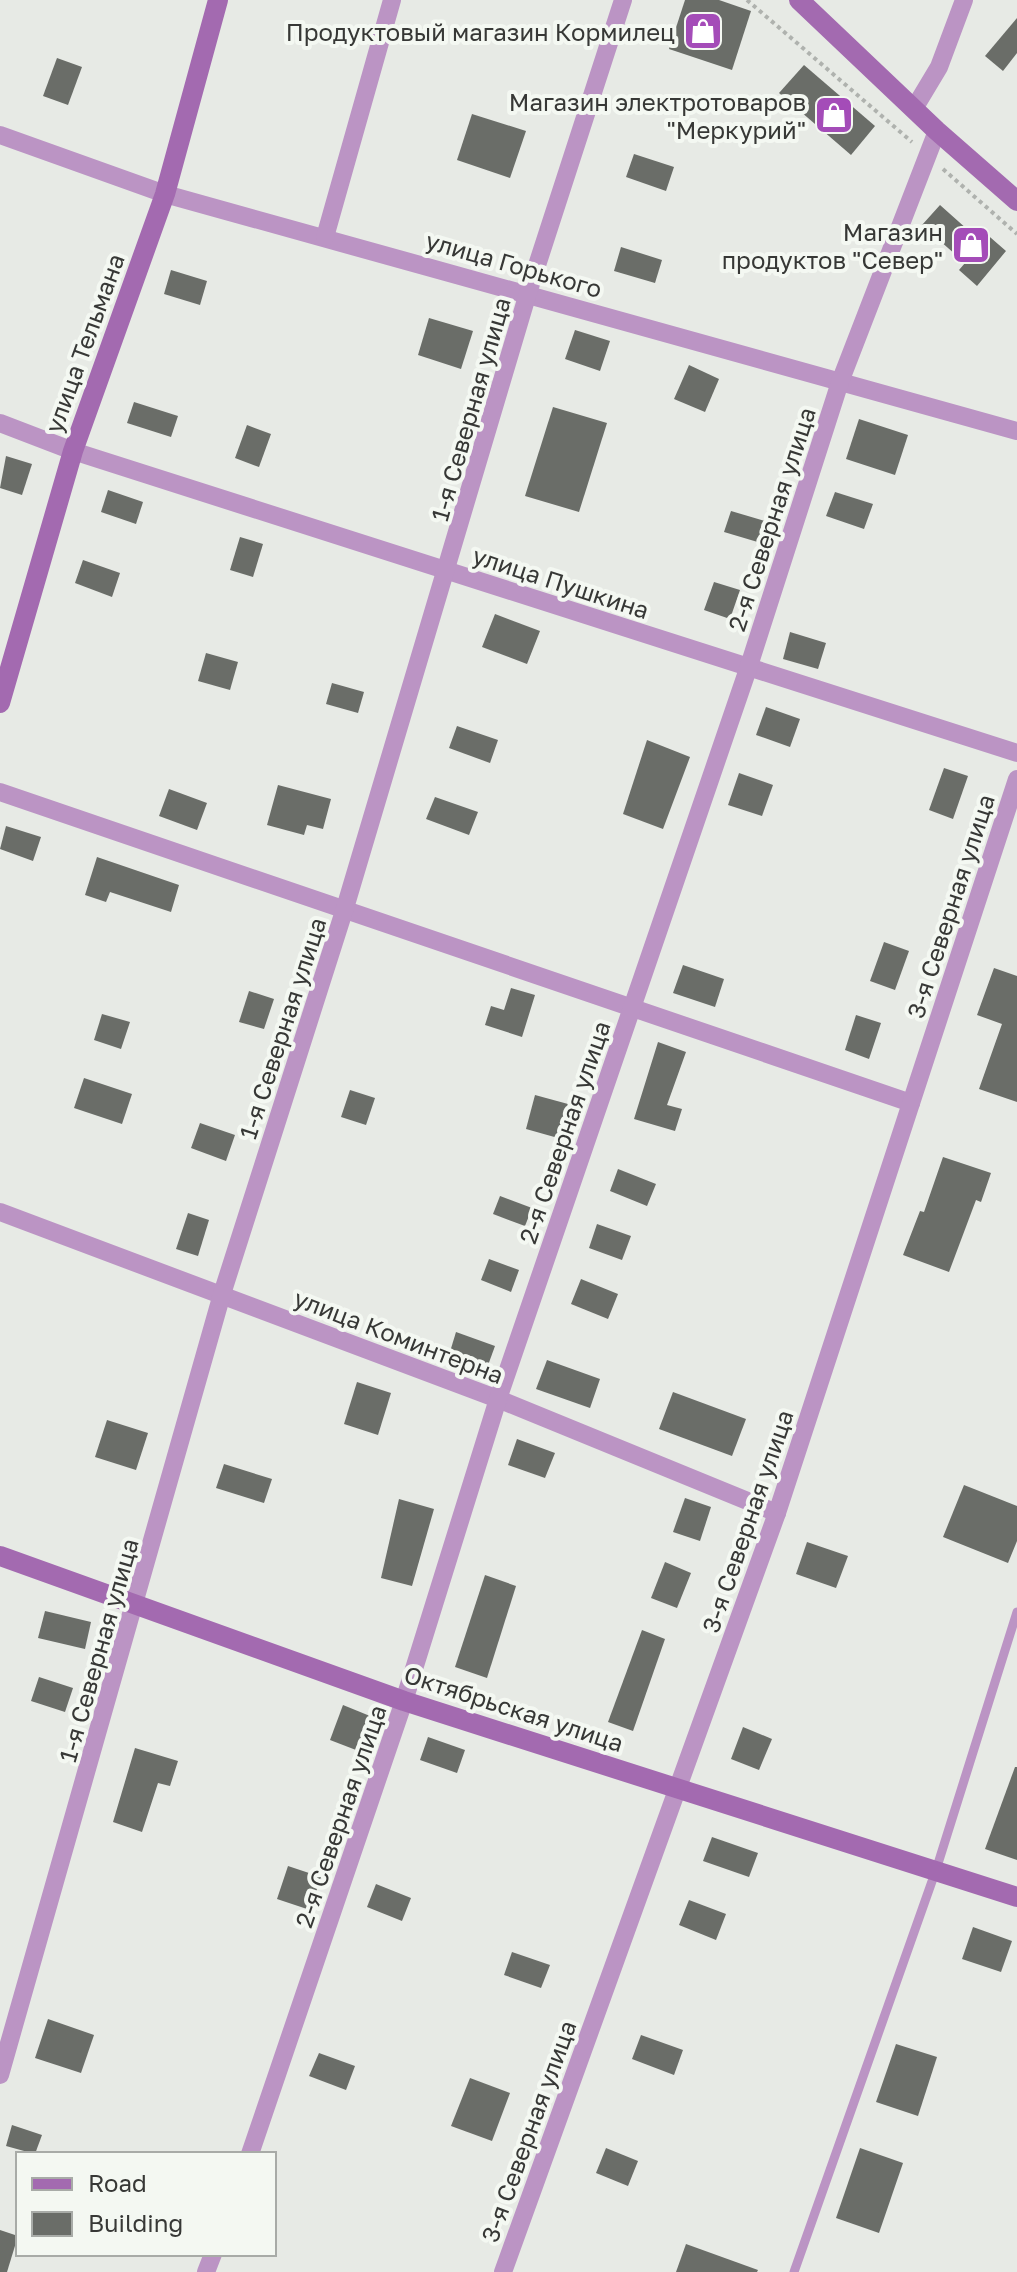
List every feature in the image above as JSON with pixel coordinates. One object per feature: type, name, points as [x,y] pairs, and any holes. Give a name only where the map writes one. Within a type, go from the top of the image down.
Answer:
[{"type":"street","name":"улица Тельмана","points":[[0,703],[73,451],[165,194],[218,0]]},
{"type":"street","points":[[325,237],[392,0]]},
{"type":"street","name":"1-я Северная улица","points":[[0,2075],[137,1603],[222,1294],[345,908],[528,293],[623,0]]},
{"type":"street","points":[[799,0],[937,131],[1017,201]]},
{"type":"street","points":[[915,107],[939,67],[964,0]]},
{"type":"street","name":"2-я Северная улица","points":[[251,2152],[404,1701],[498,1399],[748,669],[840,382],[937,131]]},
{"type":"street","name":"улица Горького","points":[[0,135],[165,194],[1017,431]]},
{"type":"street","name":"улица Пушкина","points":[[0,423],[73,451],[1017,753]]},
{"type":"street","name":"3-я Северная улица","points":[[503,2272],[777,1513],[1017,779]]},
{"type":"street","points":[[0,792],[911,1103]]},
{"type":"street","name":"улица Коминтерна","points":[[0,1212],[498,1399],[777,1513]]},
{"type":"street","name":"Октябрьская улица","points":[[0,1556],[404,1701],[1017,1897]]},
{"type":"lane","points":[[794,2272],[936,1870],[1017,1612]]},
{"type":"path","points":[[747,0],[1017,234]]},
{"type":"building","points":[[685,0],[719,0],[751,11],[732,70],[669,49]]},
{"type":"building","points":[[1017,18],[1017,53],[1003,71],[985,56]]},
{"type":"building","points":[[57,58],[82,67],[68,105],[43,96]]},
{"type":"building","points":[[804,65],[875,126],[851,155],[779,93]]},
{"type":"building","points":[[472,114],[526,131],[510,178],[457,160]]},
{"type":"building","points":[[634,154],[674,167],[666,191],[626,177]]},
{"type":"building","name":"Магазин продуктов \"Север\"","points":[[940,205],[977,238],[983,231],[1006,251],[977,286],[959,270],[965,263],[922,225]]},
{"type":"building","points":[[621,247],[662,260],[655,283],[614,271]]},
{"type":"building","points":[[171,270],[207,281],[200,305],[164,294]]},
{"type":"building","points":[[429,318],[473,331],[461,369],[418,355]]},
{"type":"building","points":[[575,330],[610,341],[600,371],[565,359]]},
{"type":"building","points":[[689,365],[719,379],[705,412],[674,399]]},
{"type":"building","points":[[134,402],[178,416],[171,437],[127,423]]},
{"type":"building","points":[[553,407],[607,423],[579,512],[525,496]]},
{"type":"building","points":[[859,419],[908,435],[895,475],[846,459]]},
{"type":"building","points":[[247,425],[271,434],[259,467],[235,458]]},
{"type":"building","points":[[6,456],[32,464],[22,495],[0,488]]},
{"type":"building","points":[[108,490],[143,502],[136,524],[101,512]]},
{"type":"building","points":[[835,492],[873,504],[864,529],[826,516]]},
{"type":"building","points":[[731,511],[768,522],[761,543],[724,532]]},
{"type":"building","points":[[240,537],[263,544],[253,577],[230,570]]},
{"type":"building","points":[[83,560],[120,573],[112,597],[75,583]]},
{"type":"building","points":[[714,582],[740,590],[730,619],[704,610]]},
{"type":"building","points":[[495,614],[540,631],[527,664],[482,647]]},
{"type":"building","points":[[790,632],[826,643],[818,669],[783,659]]},
{"type":"building","points":[[206,653],[238,662],[230,690],[198,681]]},
{"type":"building","points":[[332,683],[364,692],[358,713],[326,704]]},
{"type":"building","points":[[766,707],[800,719],[790,747],[756,735]]},
{"type":"building","points":[[457,726],[498,740],[490,763],[449,748]]},
{"type":"building","points":[[647,740],[690,757],[663,829],[623,814]]},
{"type":"building","points":[[944,768],[968,776],[953,819],[929,810]]},
{"type":"building","points":[[739,773],[773,785],[762,816],[728,805]]},
{"type":"building","points":[[278,785],[331,799],[323,829],[307,825],[304,835],[267,825]]},
{"type":"building","points":[[169,789],[207,803],[197,830],[159,816]]},
{"type":"building","points":[[435,797],[478,812],[469,835],[426,819]]},
{"type":"building","points":[[6,826],[41,837],[33,861],[0,849]]},
{"type":"building","points":[[97,857],[179,885],[171,912],[110,892],[106,902],[85,895]]},
{"type":"building","points":[[884,942],[909,951],[895,990],[870,981]]},
{"type":"building","points":[[683,965],[724,979],[715,1007],[673,993]]},
{"type":"building","points":[[994,968],[1017,976],[1017,1102],[979,1089],[1002,1024],[977,1015]]},
{"type":"building","points":[[511,988],[535,995],[522,1037],[485,1025],[491,1006],[504,1010]]},
{"type":"building","points":[[249,991],[274,999],[264,1029],[239,1022]]},
{"type":"building","points":[[102,1014],[130,1022],[121,1049],[94,1040]]},
{"type":"building","points":[[856,1015],[881,1023],[869,1059],[845,1050]]},
{"type":"building","points":[[658,1042],[686,1052],[667,1105],[682,1109],[675,1131],[634,1119]]},
{"type":"building","points":[[84,1078],[132,1094],[122,1124],[74,1108]]},
{"type":"building","points":[[350,1090],[375,1098],[366,1125],[341,1117]]},
{"type":"building","points":[[535,1095],[568,1104],[558,1138],[526,1129]]},
{"type":"building","points":[[200,1123],[235,1135],[226,1161],[191,1148]]},
{"type":"building","points":[[943,1157],[991,1173],[981,1202],[976,1200],[949,1272],[903,1255],[920,1211],[924,1212]]},
{"type":"building","points":[[618,1169],[656,1184],[647,1206],[610,1191]]},
{"type":"building","points":[[500,1196],[532,1208],[525,1226],[493,1214]]},
{"type":"building","points":[[188,1213],[209,1220],[198,1256],[176,1249]]},
{"type":"building","points":[[597,1224],[631,1236],[622,1260],[589,1248]]},
{"type":"building","points":[[489,1259],[519,1270],[511,1292],[481,1280]]},
{"type":"building","points":[[581,1279],[618,1294],[608,1319],[571,1304]]},
{"type":"building","points":[[456,1332],[495,1346],[487,1368],[449,1355]]},
{"type":"building","points":[[547,1360],[600,1379],[590,1408],[536,1389]]},
{"type":"building","points":[[357,1382],[391,1393],[378,1435],[344,1424]]},
{"type":"building","points":[[673,1392],[746,1419],[732,1456],[659,1429]]},
{"type":"building","points":[[107,1420],[148,1433],[136,1470],[95,1457]]},
{"type":"building","points":[[517,1439],[555,1453],[545,1478],[508,1465]]},
{"type":"building","points":[[224,1464],[272,1479],[264,1503],[216,1488]]},
{"type":"building","points":[[964,1485],[1017,1506],[1017,1541],[1008,1563],[943,1537]]},
{"type":"building","points":[[685,1498],[711,1507],[700,1541],[673,1532]]},
{"type":"building","points":[[399,1499],[434,1509],[412,1586],[381,1578]]},
{"type":"building","points":[[807,1542],[848,1556],[836,1588],[796,1574]]},
{"type":"building","points":[[665,1562],[691,1573],[677,1608],[651,1598]]},
{"type":"building","points":[[485,1575],[516,1586],[487,1678],[455,1667]]},
{"type":"building","points":[[45,1611],[91,1622],[85,1649],[38,1638]]},
{"type":"building","points":[[642,1630],[665,1639],[633,1731],[608,1722]]},
{"type":"building","points":[[39,1677],[73,1688],[65,1712],[31,1701]]},
{"type":"building","points":[[343,1705],[370,1716],[356,1750],[330,1740]]},
{"type":"building","points":[[743,1727],[772,1739],[759,1770],[731,1759]]},
{"type":"building","points":[[428,1737],[465,1750],[457,1773],[420,1760]]},
{"type":"building","points":[[135,1748],[178,1761],[170,1786],[158,1783],[142,1832],[113,1822]]},
{"type":"building","points":[[1017,1767],[1017,1860],[985,1849]]},
{"type":"building","points":[[712,1837],[758,1853],[749,1877],[703,1861]]},
{"type":"building","points":[[288,1866],[321,1877],[310,1910],[277,1899]]},
{"type":"building","points":[[376,1884],[411,1898],[402,1921],[367,1907]]},
{"type":"building","points":[[689,1900],[726,1914],[716,1940],[679,1925]]},
{"type":"building","points":[[973,1927],[1012,1941],[1001,1972],[962,1959]]},
{"type":"building","points":[[512,1952],[550,1965],[541,1988],[504,1975]]},
{"type":"building","points":[[48,2019],[94,2035],[81,2073],[35,2058]]},
{"type":"building","points":[[641,2035],[683,2050],[674,2075],[632,2059]]},
{"type":"building","points":[[896,2044],[937,2057],[918,2116],[876,2102]]},
{"type":"building","points":[[319,2053],[355,2066],[346,2090],[309,2076]]},
{"type":"building","points":[[470,2078],[510,2093],[492,2141],[451,2126]]},
{"type":"building","points":[[12,2125],[42,2135],[36,2152],[6,2146]]},
{"type":"building","points":[[606,2148],[638,2161],[628,2186],[596,2173]]},
{"type":"building","points":[[860,2148],[903,2163],[879,2233],[836,2218]]},
{"type":"building","points":[[0,2230],[16,2235],[16,2243],[7,2272],[0,2272]]},
{"type":"building","points":[[686,2244],[758,2270],[676,2272]]},
{"type":"place","name":"Продуктовый магазин Кормилец","points":[[703,31]]},
{"type":"place","name":"Магазин электротоваров \"Меркурий\"","points":[[834,115]]},
{"type":"place","name":"Магазин продуктов \"Север\"","points":[[971,245]]}]
